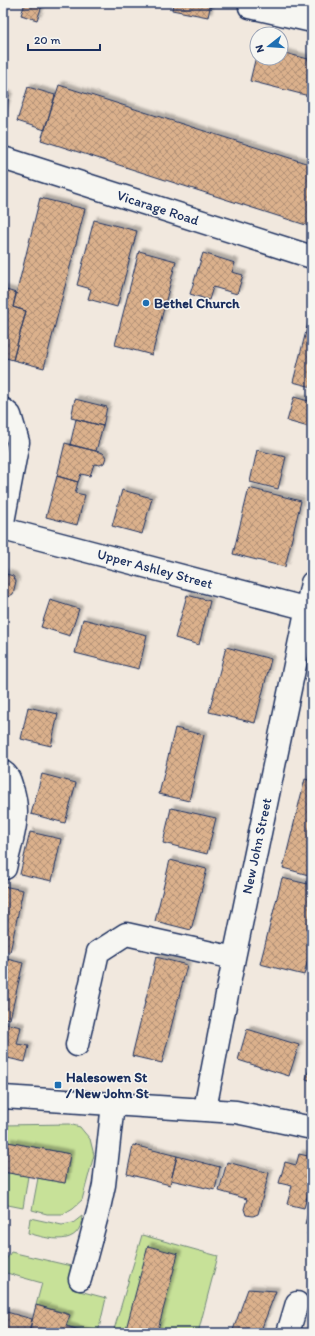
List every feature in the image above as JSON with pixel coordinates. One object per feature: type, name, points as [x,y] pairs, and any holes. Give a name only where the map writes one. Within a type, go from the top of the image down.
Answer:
[{"type":"street","points":[[250,7],[312,21]]},
{"type":"street","name":"Vicarage Road","points":[[3,158],[312,257]]},
{"type":"street","points":[[3,409],[10,415],[18,442],[3,522]]},
{"type":"street","name":"Upper Ashley Street","points":[[3,530],[309,609]]},
{"type":"street","name":"New John Street","points":[[205,1109],[234,958],[309,609],[312,583]]},
{"type":"street","points":[[3,772],[8,775],[15,797],[16,821],[4,868]]},
{"type":"street","points":[[77,1045],[98,952],[126,934],[234,958]]},
{"type":"street","points":[[3,1097],[236,1112],[312,1128]]},
{"type":"street","points":[[80,1280],[104,1185],[113,1104]]},
{"type":"street","points":[[288,1333],[297,1303]]},
{"type":"green space","points":[[69,1124],[80,1127],[90,1139],[94,1155],[82,1200],[63,1214],[47,1214],[32,1210],[38,1178],[65,1183],[70,1154],[8,1142],[7,1149],[3,1148],[3,1125]]},
{"type":"green space","points":[[3,1172],[28,1176],[23,1208],[3,1204]]},
{"type":"green space","points":[[82,1216],[80,1226],[76,1233],[70,1237],[54,1239],[28,1233],[30,1218],[62,1225],[73,1223]]},
{"type":"green space","points":[[142,1235],[218,1256],[198,1333],[113,1333]]},
{"type":"green space","points":[[11,1252],[71,1266],[73,1275],[72,1289],[106,1298],[98,1333],[90,1333],[66,1326],[69,1314],[36,1305],[42,1283],[3,1272],[3,1264]]},
{"type":"building","points":[[25,3],[43,3],[37,20],[21,15]]},
{"type":"building","points":[[173,3],[211,3],[208,17],[172,10]]},
{"type":"building","points":[[289,54],[312,60],[312,85],[309,96],[250,81],[254,66],[289,66]]},
{"type":"building","points":[[59,85],[312,165],[312,227],[41,140]]},
{"type":"building","points":[[28,87],[55,95],[45,130],[17,121]]},
{"type":"building","points":[[3,93],[9,95],[3,115]]},
{"type":"building","points":[[40,198],[85,209],[44,368],[13,360],[26,311],[13,307]]},
{"type":"building","points":[[94,220],[137,231],[117,307],[88,299],[91,289],[77,285]]},
{"type":"building","name":"Bethel Church","points":[[139,251],[176,261],[152,355],[115,345]]},
{"type":"building","points":[[203,253],[235,263],[232,272],[243,275],[237,294],[213,287],[209,300],[190,294]]},
{"type":"building","points":[[3,289],[16,293],[13,307],[26,311],[13,360],[3,357]]},
{"type":"building","points":[[312,308],[312,387],[293,382]]},
{"type":"building","points":[[294,397],[312,402],[312,428],[287,421]]},
{"type":"building","points":[[75,399],[107,407],[103,426],[71,418]]},
{"type":"building","points":[[76,419],[103,426],[96,451],[70,445]]},
{"type":"building","points":[[65,443],[103,453],[106,457],[104,463],[100,465],[94,464],[90,476],[81,474],[78,482],[57,476]]},
{"type":"building","points":[[257,450],[286,457],[278,489],[250,482]]},
{"type":"building","points":[[57,476],[78,482],[75,493],[85,495],[77,525],[46,517]]},
{"type":"building","points":[[249,488],[301,501],[285,567],[233,554]]},
{"type":"building","points":[[122,490],[152,498],[142,534],[112,526]]},
{"type":"building","points":[[3,573],[13,576],[16,581],[13,594],[8,597],[3,595]]},
{"type":"building","points":[[187,595],[210,601],[199,645],[175,638]]},
{"type":"building","points":[[50,600],[79,609],[70,636],[41,627]]},
{"type":"building","points":[[83,619],[147,635],[139,669],[75,653]]},
{"type":"building","points":[[226,647],[271,659],[255,723],[209,712]]},
{"type":"building","points":[[28,707],[58,714],[51,746],[21,739]]},
{"type":"building","points":[[175,728],[204,735],[189,801],[159,794]]},
{"type":"building","points":[[42,774],[76,783],[65,823],[31,814]]},
{"type":"building","points":[[305,779],[312,781],[312,876],[283,868]]},
{"type":"building","points":[[171,808],[216,818],[207,854],[163,843]]},
{"type":"building","points":[[30,832],[61,839],[52,881],[20,874]]},
{"type":"building","points":[[170,860],[207,869],[191,930],[155,921]]},
{"type":"building","points":[[282,878],[312,885],[312,943],[304,975],[260,964]]},
{"type":"building","points":[[3,886],[23,890],[10,952],[3,951]]},
{"type":"building","points":[[156,957],[187,965],[162,1063],[132,1056]]},
{"type":"building","points":[[3,958],[23,963],[10,1019],[3,1018]]},
{"type":"building","points":[[3,1023],[21,1027],[17,1044],[29,1046],[25,1062],[3,1057]]},
{"type":"building","points":[[247,1029],[299,1045],[289,1076],[238,1060]]},
{"type":"building","points":[[312,1059],[312,1081],[306,1079]]},
{"type":"building","points":[[8,1142],[70,1154],[65,1183],[3,1172]]},
{"type":"building","points":[[133,1145],[177,1156],[170,1185],[127,1174]]},
{"type":"building","points":[[3,1148],[7,1149],[3,1171]]},
{"type":"building","points":[[299,1154],[312,1157],[312,1178],[304,1208],[287,1204],[292,1186],[279,1183],[285,1162],[296,1165]]},
{"type":"building","points":[[177,1156],[220,1167],[215,1190],[171,1180]]},
{"type":"building","points":[[227,1162],[269,1173],[258,1214],[253,1216],[246,1215],[244,1209],[247,1199],[219,1191]]},
{"type":"building","points":[[312,1198],[312,1240],[307,1234],[310,1225],[305,1224]]},
{"type":"building","points":[[148,1246],[178,1254],[157,1333],[125,1333]]},
{"type":"building","points":[[248,1289],[276,1291],[260,1333],[240,1333],[233,1330]]},
{"type":"building","points":[[36,1305],[70,1315],[66,1326],[90,1333],[29,1333]]},
{"type":"building","points":[[3,1311],[32,1319],[29,1333],[3,1333]]},
{"type":"place","name":"Bethel Church","points":[[146,303]]},
{"type":"place","name":"Halesowen St / New John St","points":[[58,1085]]}]
